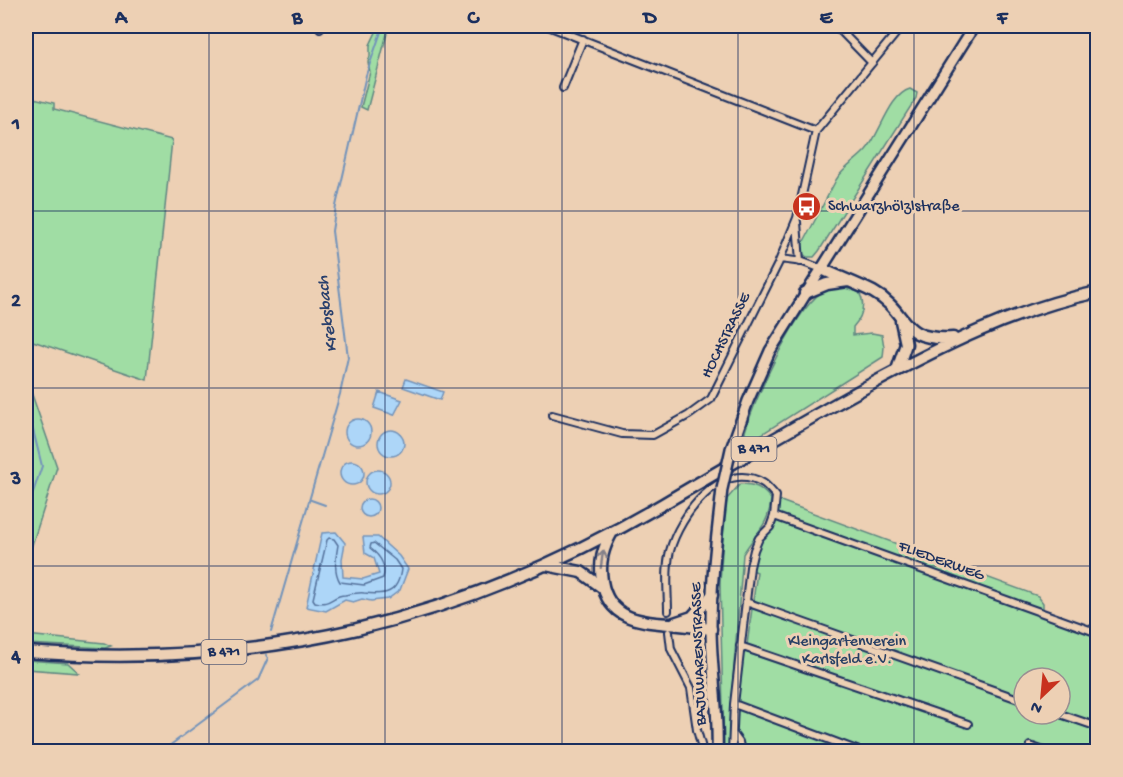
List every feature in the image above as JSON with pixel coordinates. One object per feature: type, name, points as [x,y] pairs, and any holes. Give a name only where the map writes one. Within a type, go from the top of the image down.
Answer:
[{"type":"highway","points":[[822,268],[874,293],[889,305],[912,331],[923,337],[960,338]]},
{"type":"highway","points":[[806,293],[827,284],[848,281]]},
{"type":"highway","name":"B 471","points":[[26,652],[97,657],[162,656],[242,650],[306,641],[379,625],[471,596],[546,565],[613,532],[775,436],[960,338],[1054,303],[1098,292]]},
{"type":"highway","points":[[897,370],[906,344],[901,321]]},
{"type":"highway","points":[[613,532],[602,553],[601,574],[608,600],[625,616],[645,623],[670,628],[711,629]]},
{"type":"highway","points":[[546,565],[580,572],[603,588]]},
{"type":"highway","points":[[670,628],[692,617],[712,595]]},
{"type":"main road","name":"BAJUWARENSTRASSE","points":[[717,752],[718,729],[711,629],[712,595],[722,489],[731,449],[748,400],[770,351],[974,26]]},
{"type":"street","points":[[548,26],[816,131]]},
{"type":"street","points":[[836,26],[872,63]]},
{"type":"street","name":"HOCHSTRASSE","points":[[552,415],[622,434],[653,435],[689,415],[711,399],[780,259],[797,218],[816,131],[902,26]]},
{"type":"street","points":[[563,88],[583,39]]},
{"type":"street","points":[[797,218],[800,262]]},
{"type":"street","points":[[780,259],[822,268]]},
{"type":"street","points":[[668,611],[669,552],[681,524],[706,492],[729,479],[749,478],[764,483],[776,496],[774,516]]},
{"type":"street","name":"BAJUWARENSTRASSE","points":[[732,752],[740,646],[754,550],[759,538],[770,527],[774,516]]},
{"type":"street","name":"FLIEDERWEG","points":[[774,516],[1098,633]]},
{"type":"street","points":[[746,602],[1012,697]]},
{"type":"street","points":[[670,628],[671,649],[691,688],[697,730],[703,752]]},
{"type":"street","points":[[740,646],[968,724]]},
{"type":"street","points":[[734,704],[862,752]]},
{"type":"street","points":[[1072,718],[1098,727]]},
{"type":"street","points":[[733,733],[739,742],[741,752]]},
{"type":"street","points":[[1030,746],[1047,752]]},
{"type":"green space","points":[[379,26],[389,26],[367,110],[361,107],[370,72],[368,62],[370,45]]},
{"type":"green space","points":[[910,89],[917,93],[916,98],[819,251],[814,257],[807,257],[802,253],[801,247],[836,180],[871,143],[896,99]]},
{"type":"green space","points":[[26,96],[54,103],[54,109],[172,140],[147,380],[33,341],[28,383],[57,467],[26,564],[26,486],[31,472],[26,470]]},
{"type":"green space","points":[[841,287],[859,292],[862,301],[862,310],[853,327],[853,335],[872,333],[882,335],[883,357],[751,441],[745,440],[744,435],[766,378],[790,332],[815,298],[827,289]]},
{"type":"green space","points":[[740,484],[757,487],[771,499],[765,522],[743,554],[729,727],[730,751],[724,752],[720,583],[727,499]]},
{"type":"green space","points":[[778,500],[1038,596],[1043,603],[1043,611],[776,514]]},
{"type":"green space","name":"Kleingartenverein Karlsfeld e.V.","points":[[775,520],[1097,636],[1097,751],[738,751],[734,731],[742,644],[747,645],[757,572],[752,570],[756,550]]},
{"type":"green space","points":[[26,635],[104,643],[111,646],[105,648],[26,644]]},
{"type":"green space","points":[[26,660],[68,663],[79,673],[26,669]]},
{"type":"water","points":[[406,379],[443,392],[440,400],[403,387]]},
{"type":"water","points":[[379,392],[402,400],[394,415],[374,408]]},
{"type":"water","points":[[358,419],[367,423],[371,432],[367,441],[358,445],[349,441],[345,432],[349,423]]},
{"type":"water","points":[[391,430],[400,434],[404,443],[400,452],[391,456],[382,452],[378,443],[382,434]]},
{"type":"water","points":[[352,461],[360,465],[364,473],[360,481],[352,485],[344,481],[340,473],[344,465]]},
{"type":"water","points":[[378,470],[386,474],[390,482],[386,490],[378,494],[370,490],[366,482],[370,474]]},
{"type":"water","points":[[369,499],[375,502],[378,508],[375,514],[369,517],[363,514],[360,508],[363,502]]},
{"type":"water","points":[[336,532],[345,543],[342,559],[343,577],[363,579],[379,574],[374,558],[365,553],[363,537],[378,537],[399,556],[408,569],[400,590],[388,599],[371,601],[362,599],[353,602],[345,600],[326,611],[306,607],[322,533]]},
{"type":"waterway","name":"Krebsbach","points":[[271,632],[340,394],[348,357],[332,231],[366,75],[383,26]]},
{"type":"waterway","points":[[26,402],[42,466],[26,513]]},
{"type":"waterway","points":[[311,500],[325,505]]},
{"type":"waterway","name":"Krebsbach","points":[[161,752],[258,680],[268,658],[266,655]]},
{"type":"place","name":"Schwarzhölzlstraße","points":[[807,207]]}]
